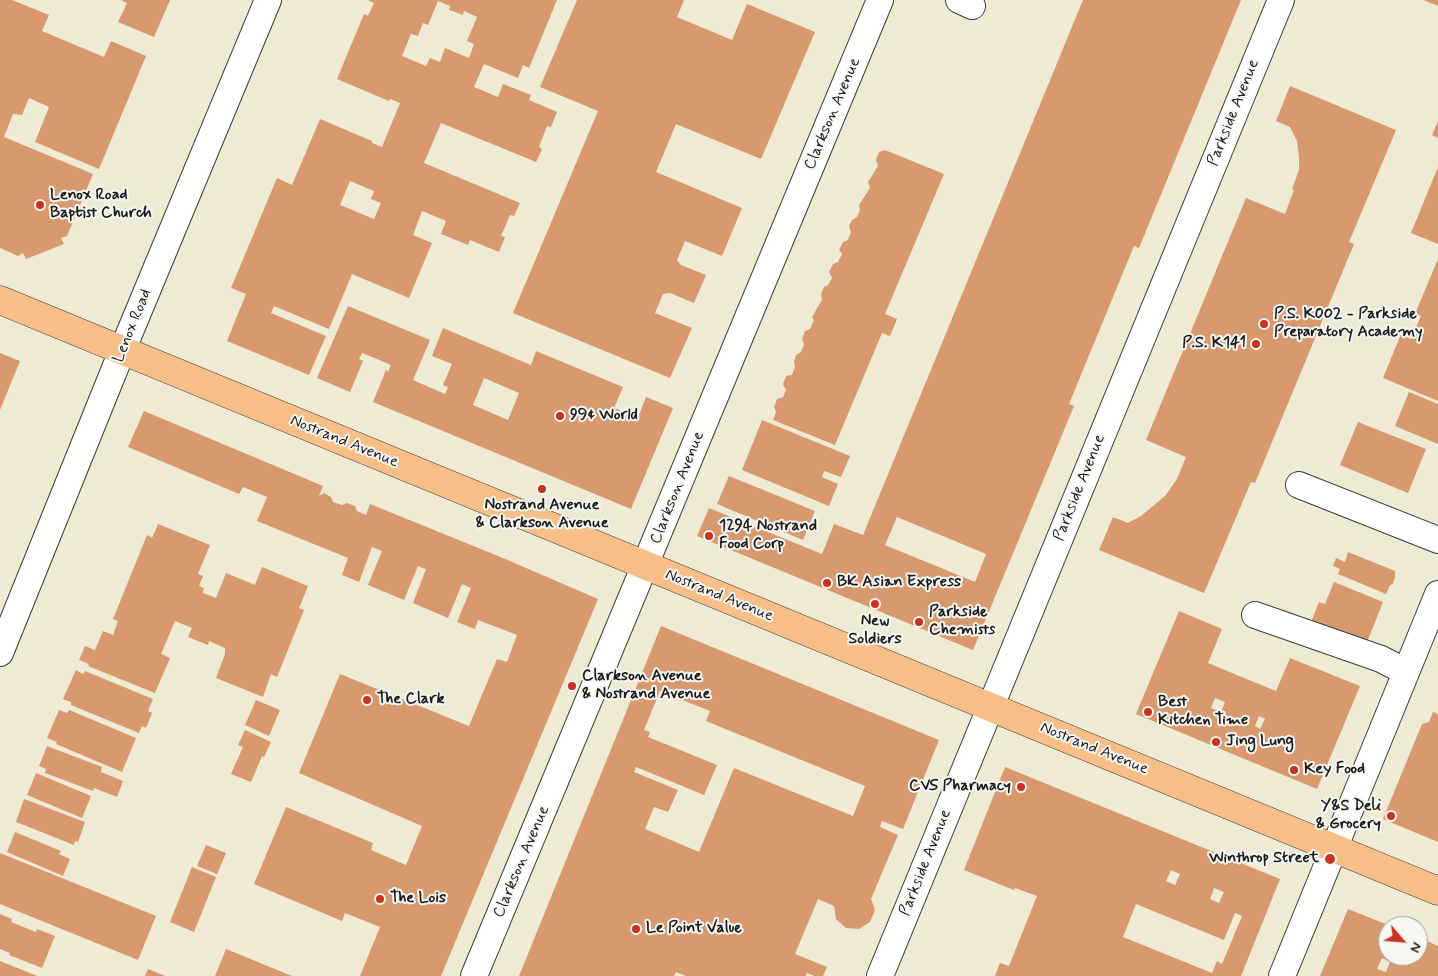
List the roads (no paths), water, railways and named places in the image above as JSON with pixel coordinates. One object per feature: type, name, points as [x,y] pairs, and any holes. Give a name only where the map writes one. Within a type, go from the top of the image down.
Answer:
[{"type":"main road","name":"Nostrand Avenue","points":[[0,300],[1438,891]]},
{"type":"street","name":"Lenox Road","points":[[0,652],[122,351],[268,0]]},
{"type":"street","name":"Clarkson Avenue","points":[[474,976],[880,0]]},
{"type":"street","name":"Parkside Avenue","points":[[880,976],[1281,0]]},
{"type":"street","points":[[1299,485],[1438,540]]},
{"type":"street","points":[[1282,976],[1438,594]]},
{"type":"street","points":[[1255,614],[1381,659],[1406,672]]},
{"type":"place","name":"Lenox Road Baptist Church","points":[[40,205]]},
{"type":"place","name":"P.S. K002 - Parkside Preparatory Academy","points":[[1264,324]]},
{"type":"place","name":"P.S. K141","points":[[1256,344]]},
{"type":"place","name":"99¢ World","points":[[560,416]]},
{"type":"place","name":"Nostrand Avenue & Clarkson Avenue","points":[[542,489]]},
{"type":"place","name":"1294 Nostrand Food Corp","points":[[709,536]]},
{"type":"place","name":"BK Asian Express","points":[[827,583]]},
{"type":"place","name":"New Soldiers","points":[[875,604]]},
{"type":"place","name":"Parkside Chemists","points":[[919,622]]},
{"type":"place","name":"Clarkson Avenue & Nostrand Avenue","points":[[572,686]]},
{"type":"place","name":"The Clark","points":[[367,700]]},
{"type":"place","name":"Best Kitchen Time","points":[[1148,712]]},
{"type":"place","name":"Jing Lung","points":[[1216,742]]},
{"type":"place","name":"Key Food","points":[[1294,770]]},
{"type":"place","name":"CVS Pharmacy","points":[[1021,787]]},
{"type":"place","name":"Y&S Deli & Grocery","points":[[1391,816]]},
{"type":"place","name":"Winthrop Street","points":[[1330,859]]},
{"type":"place","name":"The Lois","points":[[380,899]]},
{"type":"place","name":"Le Point Value","points":[[636,929]]}]
